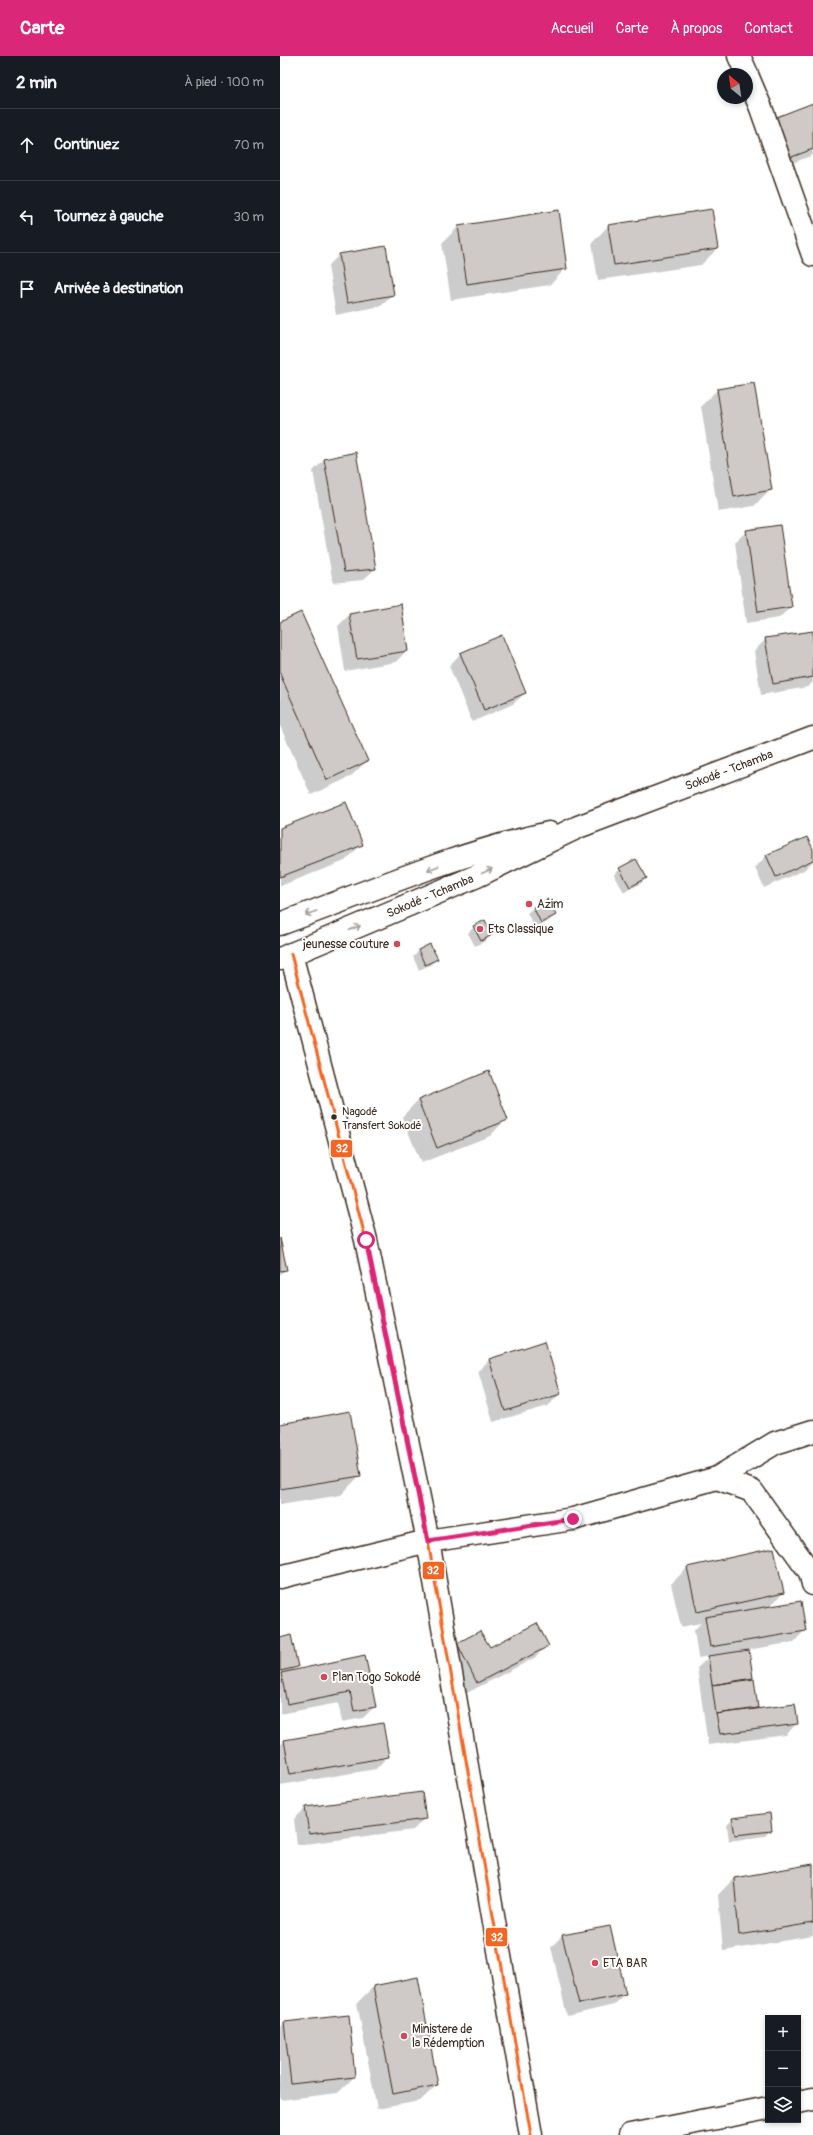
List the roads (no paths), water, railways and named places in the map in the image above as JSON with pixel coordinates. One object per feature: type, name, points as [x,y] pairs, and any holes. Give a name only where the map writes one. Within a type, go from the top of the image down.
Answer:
[{"type":"street","points":[[739,56],[744,68]]},
{"type":"street","points":[[753,89],[813,255]]},
{"type":"street","name":"Sokodé - Tchamba","points":[[286,956],[490,870],[578,827],[813,738]]},
{"type":"street","name":"Sokodé - Tchamba","points":[[280,924],[511,841],[578,827]]},
{"type":"street","points":[[286,956],[366,1240],[428,1541],[531,2135]]},
{"type":"street","points":[[280,1577],[428,1541],[573,1519],[717,1478],[775,1443],[813,1431]]},
{"type":"street","points":[[717,1478],[752,1491],[810,1572],[813,1584]]},
{"type":"street","points":[[801,2101],[813,2099]]},
{"type":"street","points":[[630,2135],[765,2109]]},
{"type":"place","name":"Azim","points":[[529,904]]},
{"type":"place","name":"Ets Classique","points":[[480,929]]},
{"type":"place","name":"jeunesse couture","points":[[397,944]]},
{"type":"place","name":"Nagodé Transfert Sokodé","points":[[334,1117]]},
{"type":"place","name":"Plan Togo Sokodé","points":[[324,1677]]},
{"type":"place","name":"ETA BAR","points":[[595,1963]]},
{"type":"place","name":"Ministere de la Rédemption","points":[[404,2036]]}]
